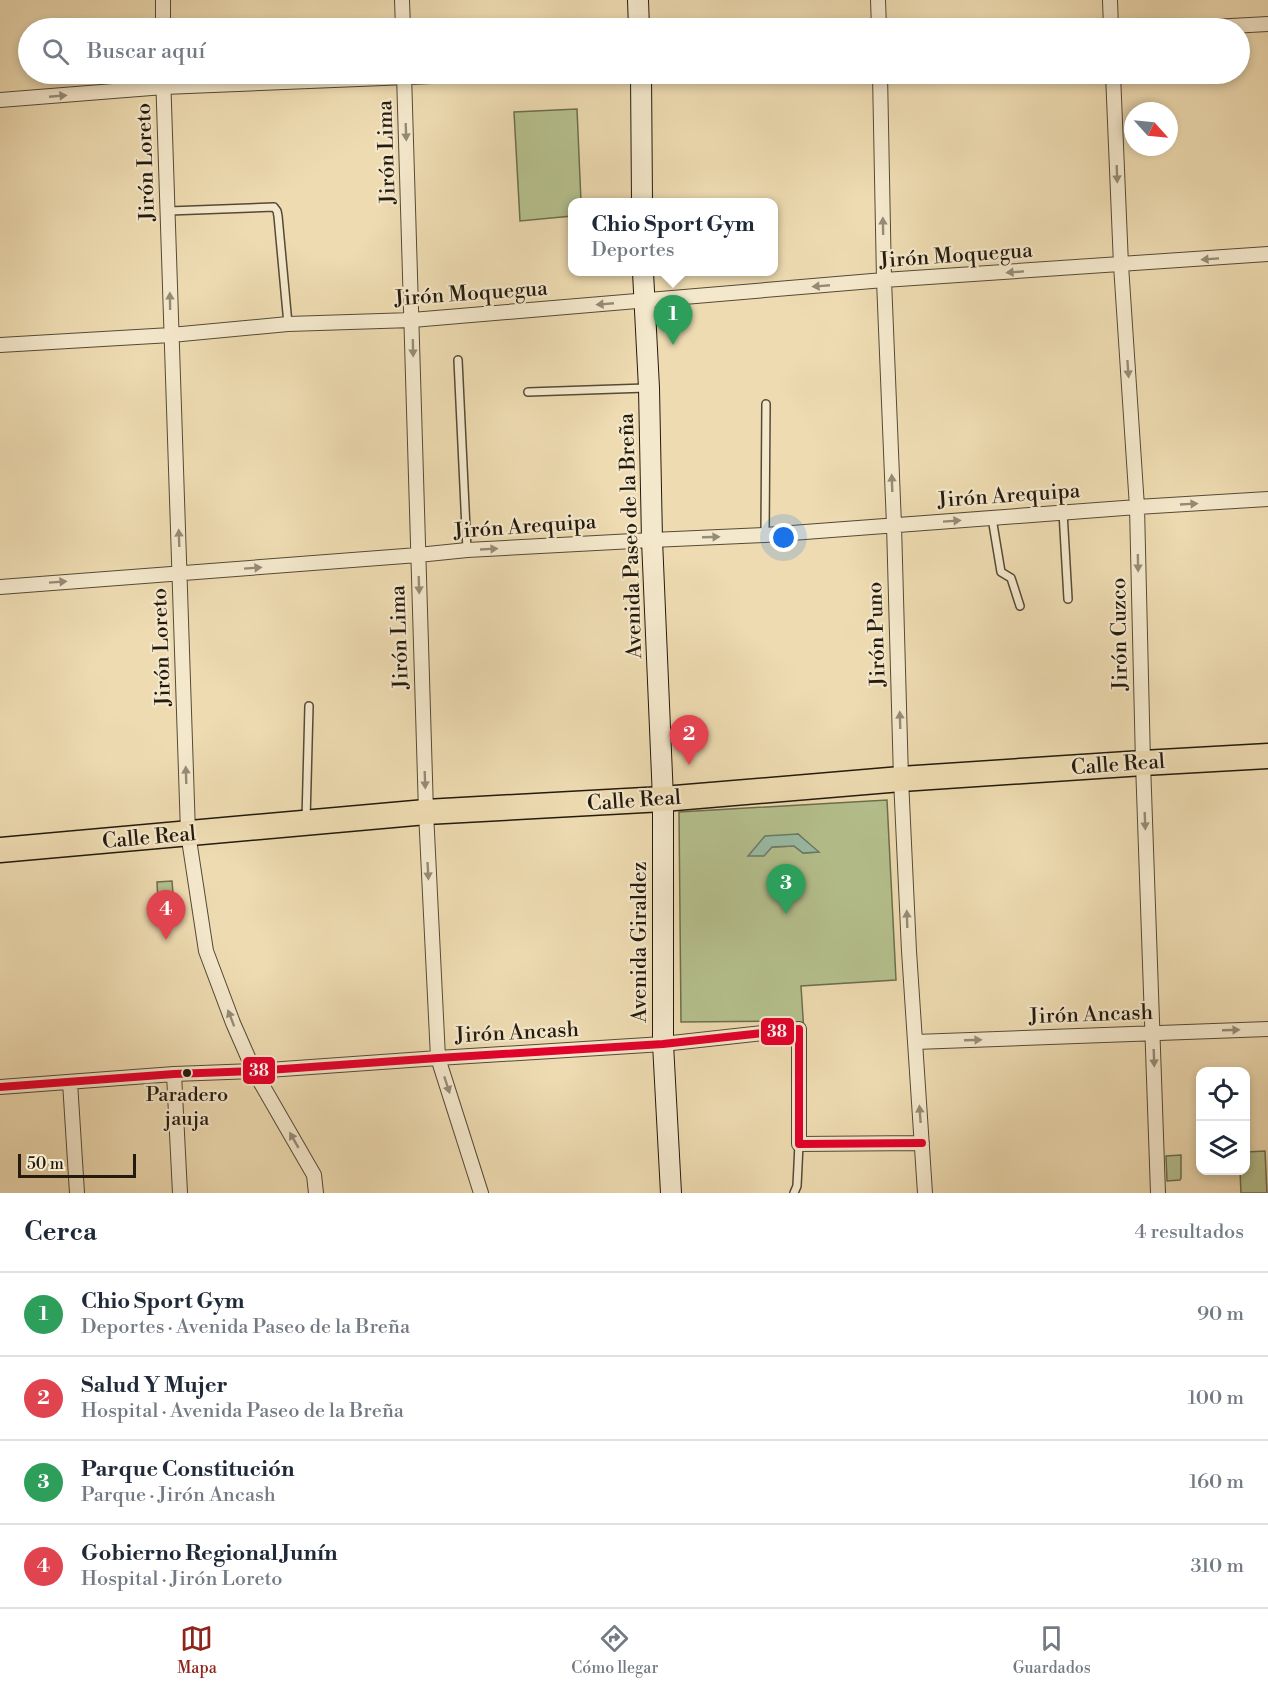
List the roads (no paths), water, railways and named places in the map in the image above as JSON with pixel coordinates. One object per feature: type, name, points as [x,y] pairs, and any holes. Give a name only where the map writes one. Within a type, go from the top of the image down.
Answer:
[{"type":"highway","name":"Calle Real","points":[[0,850],[426,812],[663,799],[901,779],[1143,762],[1268,756]]},
{"type":"street","points":[[163,0],[163,18]]},
{"type":"street","points":[[402,0],[403,18]]},
{"type":"street","points":[[638,0],[639,18]]},
{"type":"street","points":[[878,0],[879,18]]},
{"type":"street","points":[[1110,0],[1111,18]]},
{"type":"street","points":[[1250,25],[1268,24]]},
{"type":"street","points":[[0,100],[130,84]]},
{"type":"street","name":"Jirón Loreto","points":[[163,84],[188,833],[206,951],[254,1071],[314,1175],[316,1193]]},
{"type":"street","name":"Jirón Lima","points":[[404,84],[426,812],[438,1058],[481,1193]]},
{"type":"street","points":[[641,84],[642,198]]},
{"type":"street","name":"Jirón Puno","points":[[880,84],[884,280],[901,779],[909,951],[925,1193]]},
{"type":"street","name":"Jirón Cuzco","points":[[1113,84],[1137,507],[1143,762],[1158,1193]]},
{"type":"street","name":"Jirón Moquegua","points":[[0,345],[288,324],[412,320],[884,280],[1268,254]]},
{"type":"street","name":"Avenida Paseo de la Breña","points":[[643,276],[663,799]]},
{"type":"street","name":"Jirón Arequipa","points":[[0,587],[467,550],[765,535],[1063,512],[1268,500]]},
{"type":"street","name":"Avenida Giraldez","points":[[663,799],[663,1044],[671,1193]]},
{"type":"street","name":"Jirón Ancash","points":[[0,1087],[663,1044],[799,1029],[799,1144]]},
{"type":"street","name":"Jirón Ancash","points":[[915,1042],[1268,1029]]},
{"type":"street","points":[[174,1074],[180,1193]]},
{"type":"street","points":[[70,1082],[76,1193]]},
{"type":"street","points":[[799,1144],[922,1143]]},
{"type":"lane","points":[[169,211],[274,207],[278,216],[288,324]]},
{"type":"lane","points":[[458,360],[467,550]]},
{"type":"lane","points":[[528,392],[649,388]]},
{"type":"lane","points":[[765,535],[766,404]]},
{"type":"lane","points":[[1063,512],[1068,599]]},
{"type":"lane","points":[[992,518],[1000,572],[1011,578],[1020,606]]},
{"type":"lane","points":[[306,822],[309,706]]},
{"type":"lane","points":[[794,1193],[797,1186],[799,1144]]},
{"type":"place","name":"Chio Sport Gym","points":[[673,345]]},
{"type":"place","name":"Salud Y Mujer","points":[[689,765]]},
{"type":"place","name":"Parque Constitución","points":[[786,914]]},
{"type":"place","name":"Gobierno Regional Junín","points":[[166,940]]},
{"type":"place","name":"Paradero jauja","points":[[187,1073]]}]
